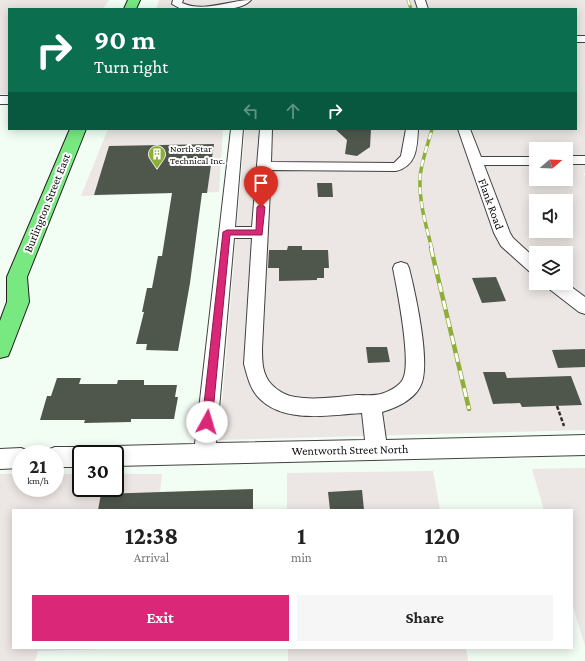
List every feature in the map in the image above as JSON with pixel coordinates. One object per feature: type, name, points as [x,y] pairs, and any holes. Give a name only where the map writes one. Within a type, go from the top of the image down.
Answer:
[{"type":"main road","name":"Burlington Street East","points":[[0,349],[18,302],[17,277],[78,130]]},
{"type":"main road","name":"Burlington Street East","points":[[0,292],[17,277]]},
{"type":"street","points":[[178,0],[178,4],[181,7],[208,4],[237,5],[246,0]]},
{"type":"street","points":[[204,454],[237,130]]},
{"type":"street","points":[[266,130],[253,348],[253,364],[257,378],[265,391],[277,400],[291,405],[310,407],[383,403],[403,393],[413,382],[415,358],[414,335],[401,268]]},
{"type":"street","points":[[263,166],[396,167],[403,164],[407,160],[412,130]]},
{"type":"street","name":"Flank Road","points":[[464,130],[502,233],[507,242],[529,262]]},
{"type":"street","points":[[573,160],[585,160]]},
{"type":"street","points":[[476,162],[529,161]]},
{"type":"street","points":[[227,232],[259,233]]},
{"type":"street","points":[[563,290],[585,307]]},
{"type":"street","points":[[371,404],[377,450]]},
{"type":"street","name":"Wentworth Street North","points":[[124,456],[585,445]]},
{"type":"street","points":[[0,458],[12,458]]},
{"type":"shaded area","points":[[0,0],[109,0],[104,8],[8,8],[8,94],[0,94]]},
{"type":"shaded area","points":[[159,0],[585,0],[585,173],[583,174],[585,176],[585,430],[219,440],[245,130],[577,130],[577,8],[156,8]]},
{"type":"shaded area","name":"North Star Technical Inc.","points":[[108,130],[223,130],[219,192],[81,196]]},
{"type":"shaded area","points":[[585,468],[585,646],[573,606],[573,509],[544,509],[532,469]]},
{"type":"shaded area","points":[[433,471],[440,509],[287,509],[287,473]]},
{"type":"shaded area","points":[[0,474],[12,474],[12,497],[64,497],[64,474],[72,474],[72,497],[124,497],[124,474],[162,474],[158,509],[12,509],[12,649],[107,649],[38,651],[35,661],[0,661]]},
{"type":"shaded area","points":[[288,649],[466,649],[468,661],[288,661]]},
{"type":"building","points":[[336,130],[371,130],[370,147],[357,156],[345,154],[347,140]]},
{"type":"building","points":[[214,144],[207,193],[202,193],[190,283],[178,351],[146,350],[147,344],[136,344],[144,312],[142,312],[147,288],[152,288],[158,256],[162,256],[172,193],[94,195],[109,146]]},
{"type":"building","points":[[317,183],[332,183],[333,197],[318,197]]},
{"type":"building","points":[[288,246],[302,246],[302,250],[328,250],[329,268],[324,268],[324,278],[317,278],[317,280],[279,281],[279,268],[268,268],[269,250],[287,250]]},
{"type":"building","points":[[496,277],[506,301],[482,303],[472,278]]},
{"type":"building","points":[[366,347],[387,347],[390,362],[368,363]]},
{"type":"building","points":[[585,349],[585,367],[558,368],[552,350]]},
{"type":"building","points":[[483,372],[505,372],[507,378],[571,376],[582,405],[522,407],[520,403],[493,404]]},
{"type":"building","points":[[57,378],[81,378],[79,384],[117,384],[118,380],[144,380],[144,385],[177,385],[175,397],[178,397],[174,419],[131,419],[131,422],[84,423],[85,420],[40,420],[47,396],[51,396]]},
{"type":"building","points":[[253,489],[253,509],[98,509],[100,497],[124,497],[124,493]]},
{"type":"building","points":[[362,490],[364,509],[330,509],[328,492]]},
{"type":"railway","points":[[408,0],[411,8]]},
{"type":"railway","points":[[432,130],[422,166],[420,187],[423,214],[432,249]]},
{"type":"railway","points":[[431,248],[469,409]]},
{"type":"place","name":"North Star Technical Inc.","points":[[157,169]]},
{"type":"route","points":[[207,422],[227,232],[259,233],[261,207]]}]
